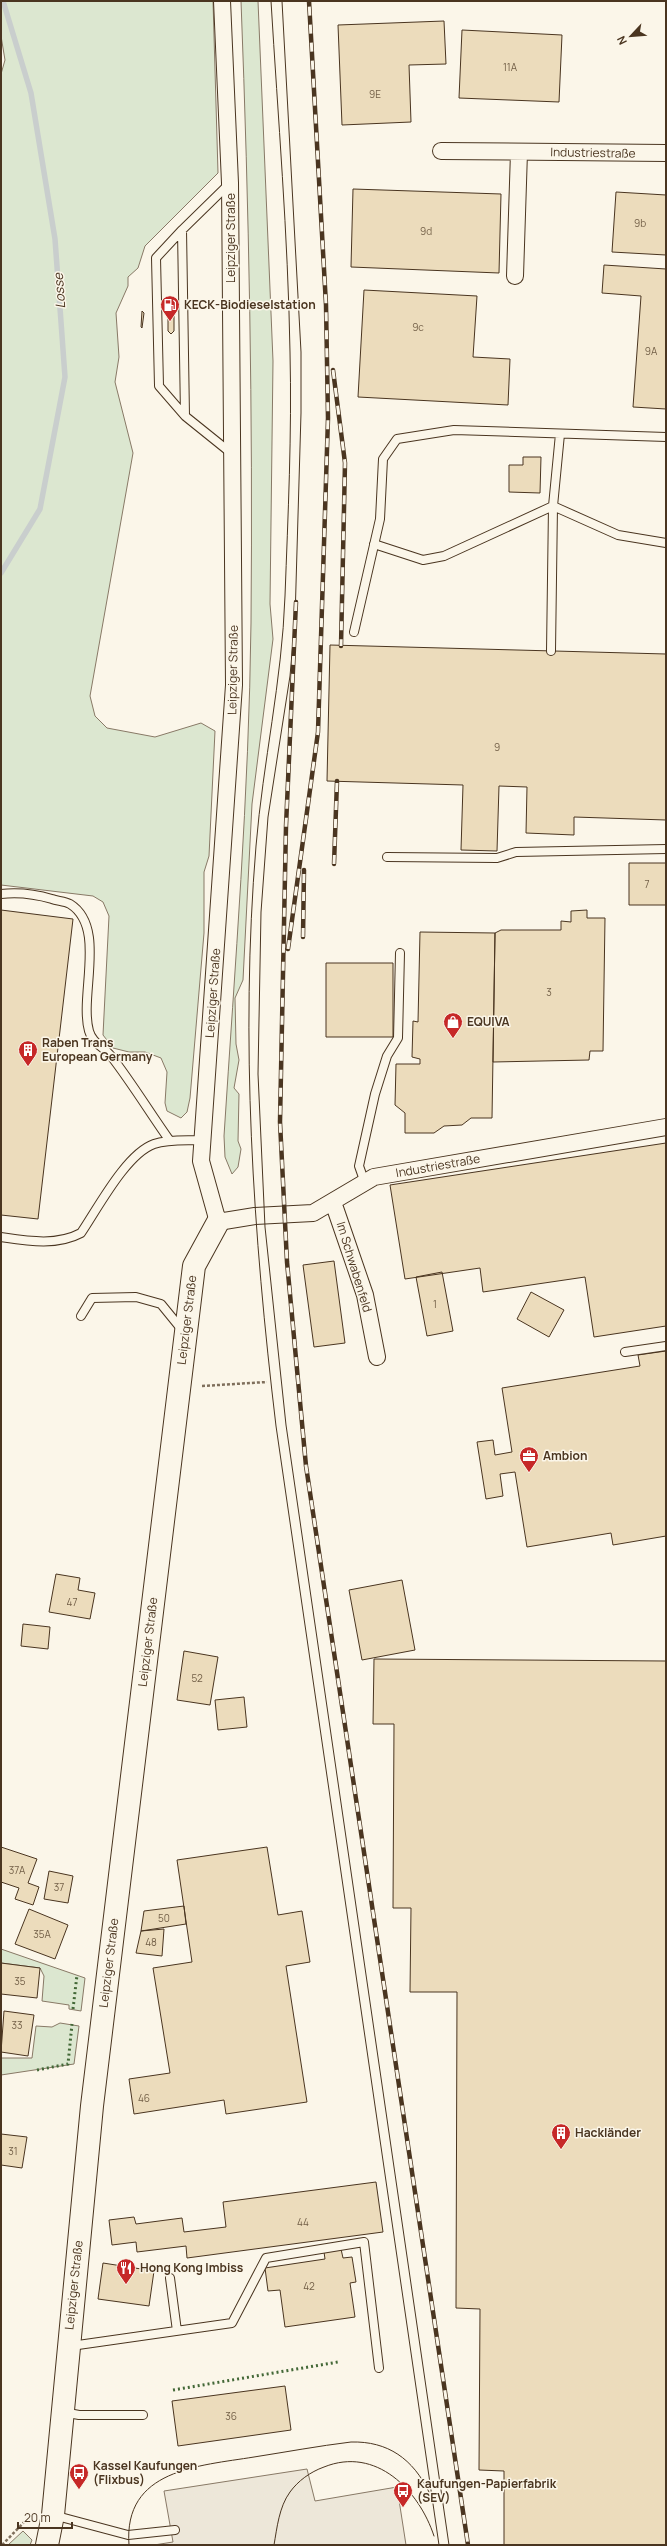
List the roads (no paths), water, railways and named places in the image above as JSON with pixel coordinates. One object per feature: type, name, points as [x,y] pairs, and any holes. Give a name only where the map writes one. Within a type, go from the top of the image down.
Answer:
[{"type":"street","name":"Leipziger Straße","points":[[47,2545],[44,2514],[62,2412],[92,2106],[194,1266],[218,1222],[201,1161],[234,685],[230,183],[222,1]]},
{"type":"street","name":"Industriestraße","points":[[441,151],[666,154]]},
{"type":"street","points":[[515,276],[519,152]]},
{"type":"street","name":"Industriestraße","points":[[218,1222],[255,1216],[313,1213],[365,1182],[381,1176],[666,1127]]},
{"type":"street","name":"Im Schwabenfeld","points":[[333,1202],[365,1294],[377,1357]]},
{"type":"lane","points":[[230,183],[156,258],[159,386],[185,416],[232,453]]},
{"type":"lane","points":[[182,230],[185,416]]},
{"type":"lane","points":[[354,632],[380,519],[383,459],[397,440],[454,430],[666,437]]},
{"type":"lane","points":[[551,651],[553,506],[560,434]]},
{"type":"lane","points":[[374,544],[423,560],[444,556],[553,506],[618,535],[666,543]]},
{"type":"lane","points":[[387,857],[497,858],[516,852],[666,849]]},
{"type":"lane","points":[[1,894],[13,892],[41,896],[70,904],[86,922],[90,955],[85,1004],[89,1032],[96,1043],[110,1055],[170,1141]]},
{"type":"lane","points":[[365,1182],[359,1166],[375,1094],[386,1056],[398,1038],[400,954]]},
{"type":"lane","points":[[1,1237],[37,1242],[70,1239],[82,1233],[129,1164],[142,1150],[155,1144],[170,1141],[203,1140]]},
{"type":"lane","points":[[81,1316],[92,1298],[136,1297],[161,1304],[186,1335]]},
{"type":"lane","points":[[625,1352],[666,1346]]},
{"type":"lane","points":[[68,2346],[232,2322],[266,2258],[364,2242],[379,2368]]},
{"type":"lane","points":[[170,2278],[177,2330]]},
{"type":"lane","points":[[62,2412],[79,2415],[143,2415]]},
{"type":"lane","points":[[44,2514],[128,2535],[175,2530]]},
{"type":"waterway","name":"Losse","points":[[1,573],[40,509],[65,377],[55,239],[31,93],[3,1]]},
{"type":"tram line","points":[[271,1],[287,264],[290,352],[290,413],[283,628],[259,815],[251,919],[249,1064],[255,1209],[276,1426],[439,2545]]},
{"type":"tram line","points":[[282,1],[301,352],[301,413],[295,619],[290,676],[268,817],[261,912],[258,1074],[265,1227],[286,1425],[449,2545]]},
{"type":"tram line","points":[[129,2545],[130,2520],[138,2500],[151,2486],[169,2476],[210,2464],[351,2442],[364,2443],[377,2445],[398,2454],[415,2470],[423,2480],[429,2492]]},
{"type":"tram line","points":[[274,2545],[277,2525],[283,2504],[293,2488],[314,2471],[343,2462],[361,2462],[378,2467],[393,2476],[406,2488],[418,2503],[434,2536]]},
{"type":"railway","points":[[288,949],[318,732],[328,418],[326,305],[309,1]]},
{"type":"railway","points":[[333,370],[345,463],[341,646]]},
{"type":"railway","points":[[296,602],[286,826],[280,1122],[287,1262],[306,1466],[468,2545]]},
{"type":"railway","points":[[334,864],[337,781]]},
{"type":"railway","points":[[303,937],[304,870]]},
{"type":"place","name":"KECK-Biodieselstation","points":[[170,322]]},
{"type":"place","name":"EQUIVA","points":[[453,1039]]},
{"type":"place","name":"Raben Trans European Germany","points":[[28,1067]]},
{"type":"place","name":"Ambion","points":[[529,1473]]},
{"type":"place","name":"Hackländer","points":[[561,2150]]},
{"type":"place","name":"Hong Kong Imbiss","points":[[126,2285]]},
{"type":"place","name":"Kassel Kaufungen (Flixbus)","points":[[79,2490]]},
{"type":"place","name":"Kaufungen-Papierfabrik (SEV)","points":[[403,2508]]}]
